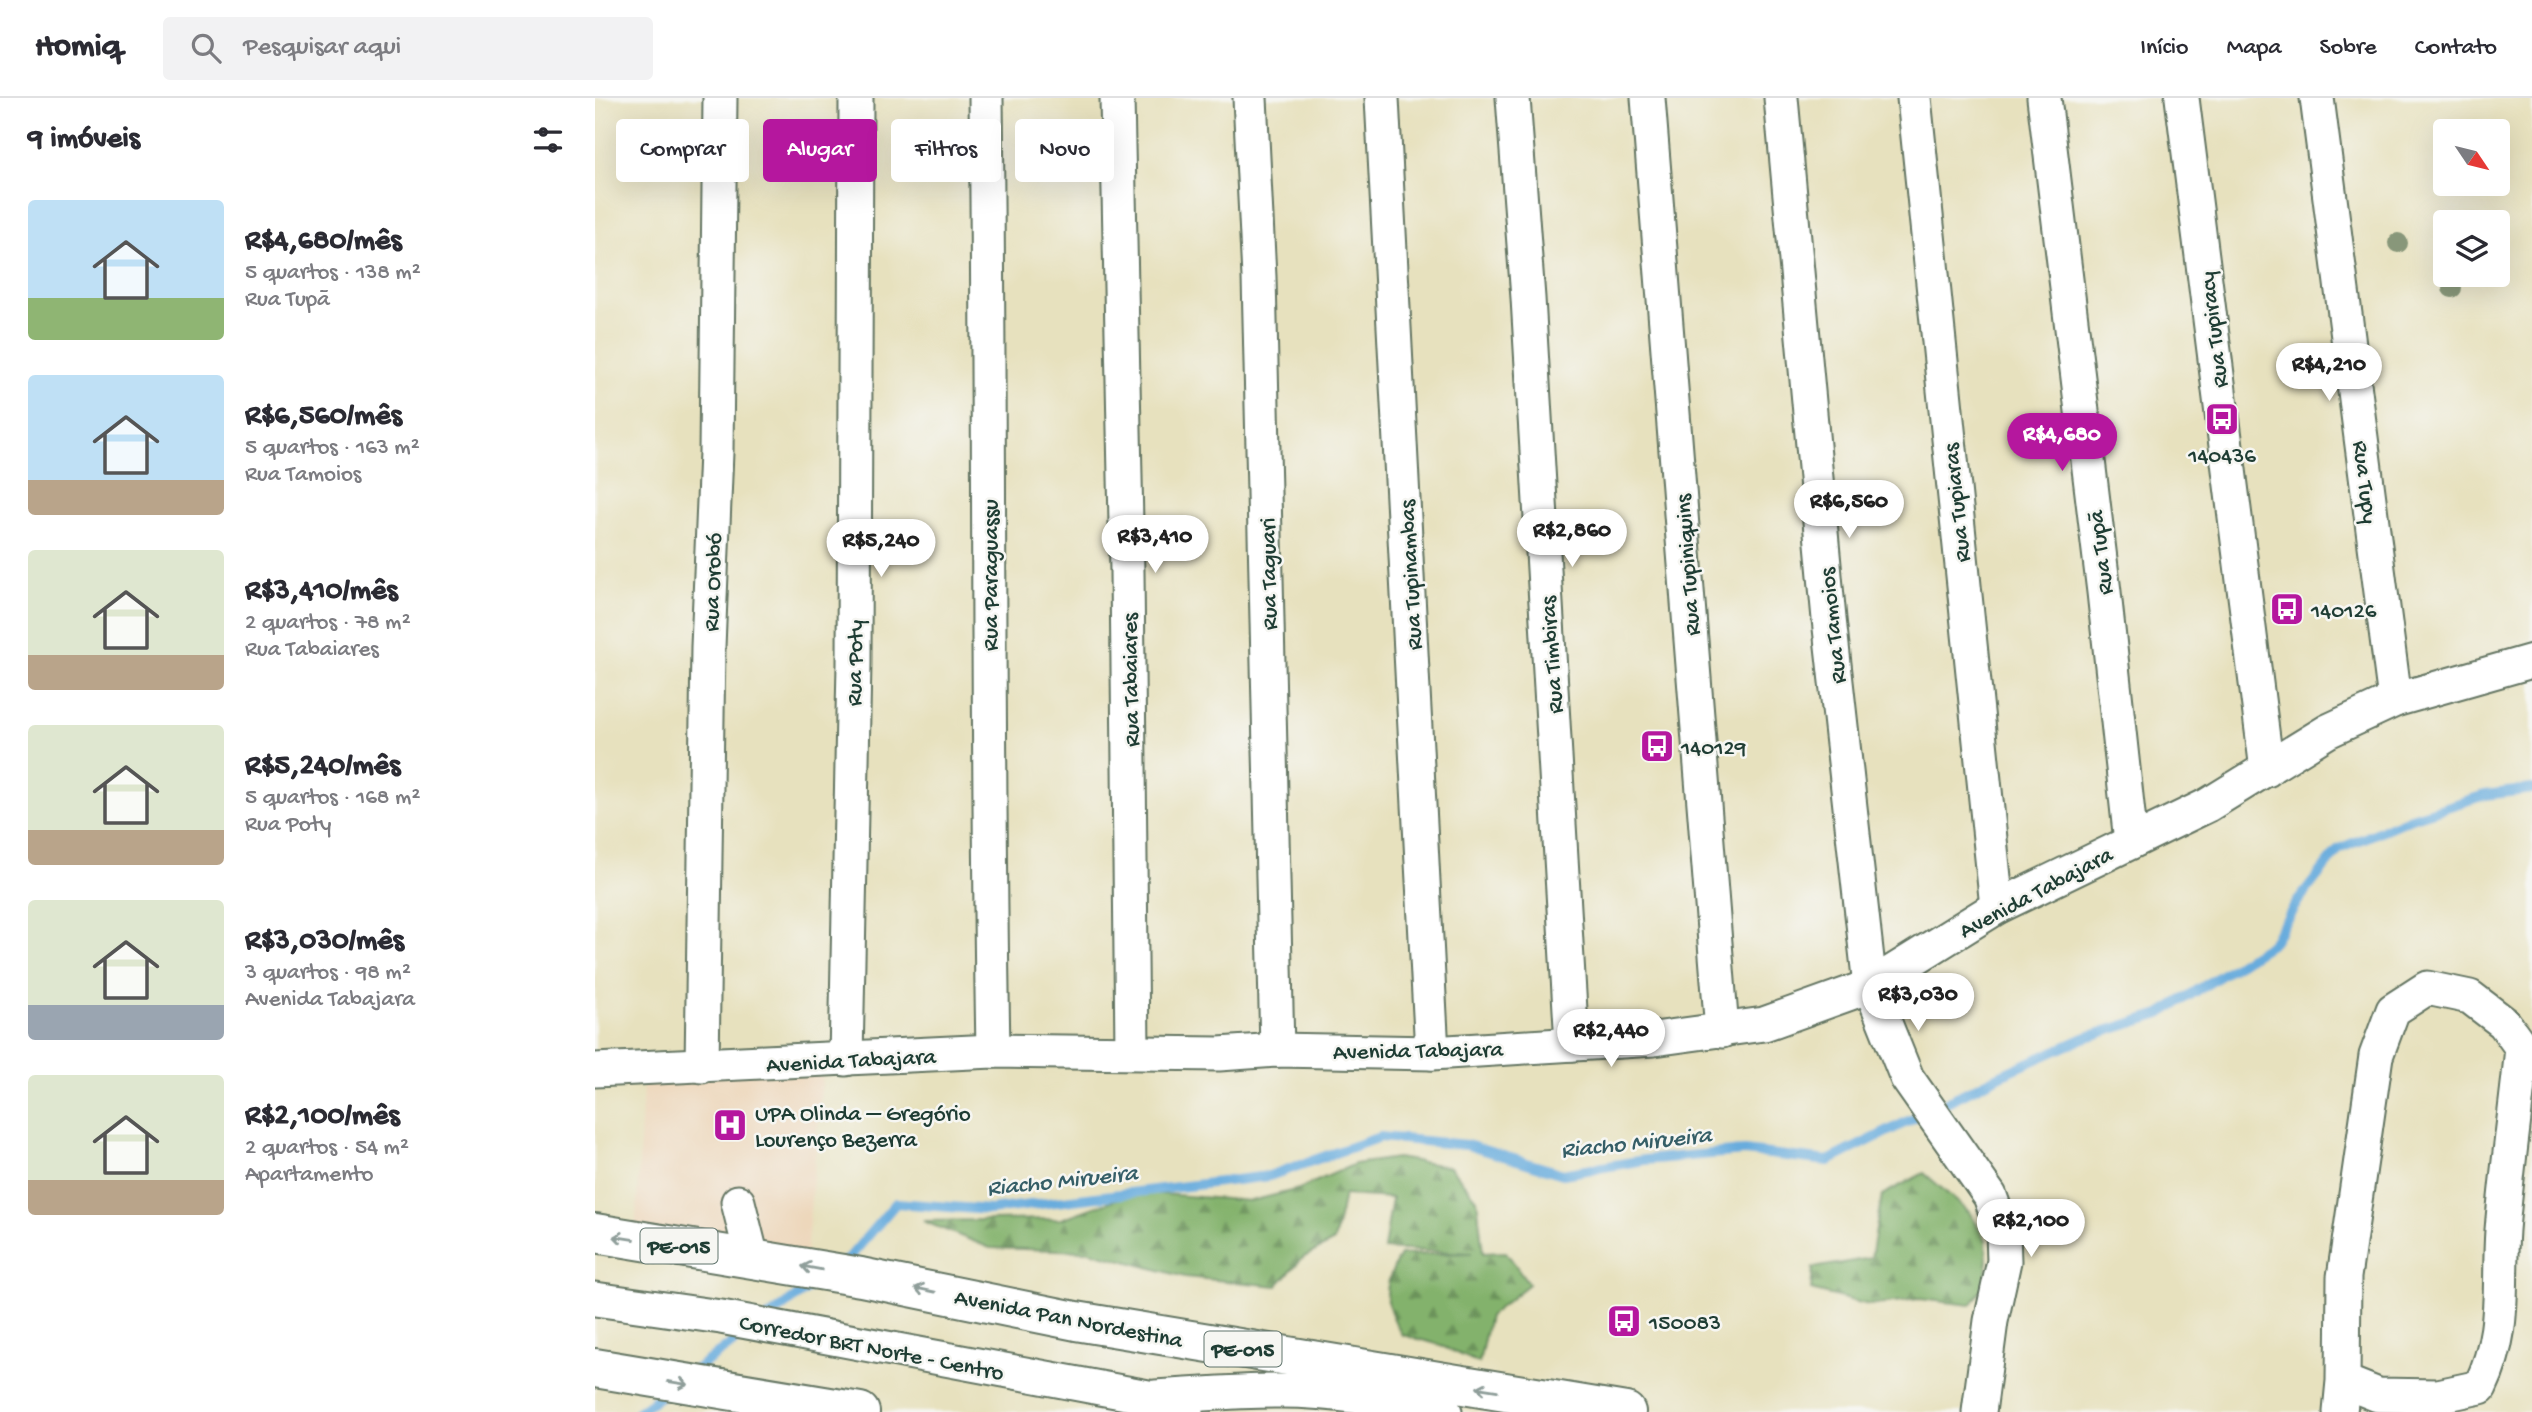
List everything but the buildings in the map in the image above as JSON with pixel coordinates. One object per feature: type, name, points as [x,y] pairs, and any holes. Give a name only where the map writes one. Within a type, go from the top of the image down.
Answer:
[{"type":"highway","name":"Avenida Pan Nordestina","points":[[595,1233],[861,1277],[1076,1321],[1626,1412]]},
{"type":"highway","points":[[607,1371],[848,1411]]},
{"type":"street","name":"Rua Orobó","points":[[702,1066],[708,648],[716,452],[720,98]]},
{"type":"street","name":"Rua Poty","points":[[846,1059],[854,664],[856,98]]},
{"type":"street","name":"Rua Paraguassu","points":[[986,98],[990,412],[989,814],[993,1051]]},
{"type":"street","name":"Rua Tabaiares","points":[[1117,98],[1128,571],[1132,1052]]},
{"type":"street","name":"Rua Taguari","points":[[1250,98],[1259,277],[1277,1050]]},
{"type":"street","name":"Rua Tupinambas","points":[[1383,98],[1432,1053]]},
{"type":"street","name":"Rua Timbiras","points":[[1513,98],[1572,1044]]},
{"type":"street","name":"Rua Tupiniquins","points":[[1648,98],[1722,1031]]},
{"type":"street","name":"Rua Tamoios","points":[[1781,98],[1829,618],[1870,986],[1907,1078],[1990,1196],[2003,1232],[2004,1261],[1991,1321],[1979,1412]]},
{"type":"street","name":"Rua Tupiaras","points":[[1914,98],[1997,907]]},
{"type":"street","name":"Rua Tupã","points":[[2044,98],[2105,592],[2131,842]]},
{"type":"street","name":"Rua Tupiracy","points":[[2182,98],[2267,770]]},
{"type":"street","name":"Rua Tupy","points":[[2317,98],[2395,700]]},
{"type":"street","name":"Avenida Tabajara","points":[[595,1070],[993,1051],[1219,1054],[1277,1050],[1432,1053],[1654,1039],[1764,1024],[1870,986],[1997,907],[2208,805],[2328,731],[2395,700],[2532,661]]},
{"type":"street","points":[[2427,988],[2470,997],[2504,1023],[2522,1048],[2502,1230],[2500,1329],[2491,1364],[2480,1387],[2438,1396],[2342,1397],[2344,1277],[2376,1056],[2393,1010],[2427,988]]},
{"type":"street","points":[[738,1202],[758,1259]]},
{"type":"street","name":"Corredor BRT Norte - Centro","points":[[595,1299],[721,1317],[1148,1397]]},
{"type":"street","points":[[1148,1397],[1275,1391],[1382,1400],[1445,1412]]},
{"type":"street","points":[[1148,1397],[1186,1412]]},
{"type":"shaded area","name":"UPA Olinda – Gregório Lourenço Bezerra","points":[[824,1057],[806,1255],[635,1238],[644,1069]]},
{"type":"green space","points":[[1397,1158],[1450,1167],[1477,1199],[1483,1253],[1506,1252],[1529,1284],[1489,1316],[1479,1363],[1437,1344],[1402,1335],[1391,1313],[1387,1295],[1390,1277],[1400,1255],[1472,1253],[1384,1249],[1392,1198],[1344,1195],[1334,1241],[1302,1258],[1277,1286],[1185,1277],[1089,1251],[990,1248],[923,1221],[1061,1219],[1136,1192],[1251,1201],[1299,1189],[1355,1164]]},
{"type":"green space","points":[[1924,1173],[1969,1212],[1986,1240],[1985,1285],[1971,1305],[1919,1299],[1869,1305],[1811,1290],[1813,1268],[1871,1258],[1882,1195]]},
{"type":"waterway","name":"Riacho Mirueira","points":[[842,1263],[896,1203],[990,1210],[1269,1176],[1380,1137],[1467,1145],[1563,1174],[1644,1160],[1744,1151],[1828,1161],[2001,1075],[2084,1038],[2160,1014],[2272,943],[2298,901],[2339,849],[2411,818],[2485,795],[2532,789]]},
{"type":"waterway","name":"Riacho Mirueira","points":[[769,1317],[819,1280]]},
{"type":"waterway","name":"Riacho Mirueira","points":[[692,1372],[751,1330]]},
{"type":"waterway","name":"Riacho Mirueira","points":[[638,1412],[666,1392]]},
{"type":"place","name":"140436","points":[[2222,419]]},
{"type":"place","name":"140126","points":[[2287,609]]},
{"type":"place","name":"140129","points":[[1657,746]]},
{"type":"place","name":"UPA Olinda – Gregório Lourenço Bezerra","points":[[730,1125]]},
{"type":"place","name":"150083","points":[[1624,1321]]}]
